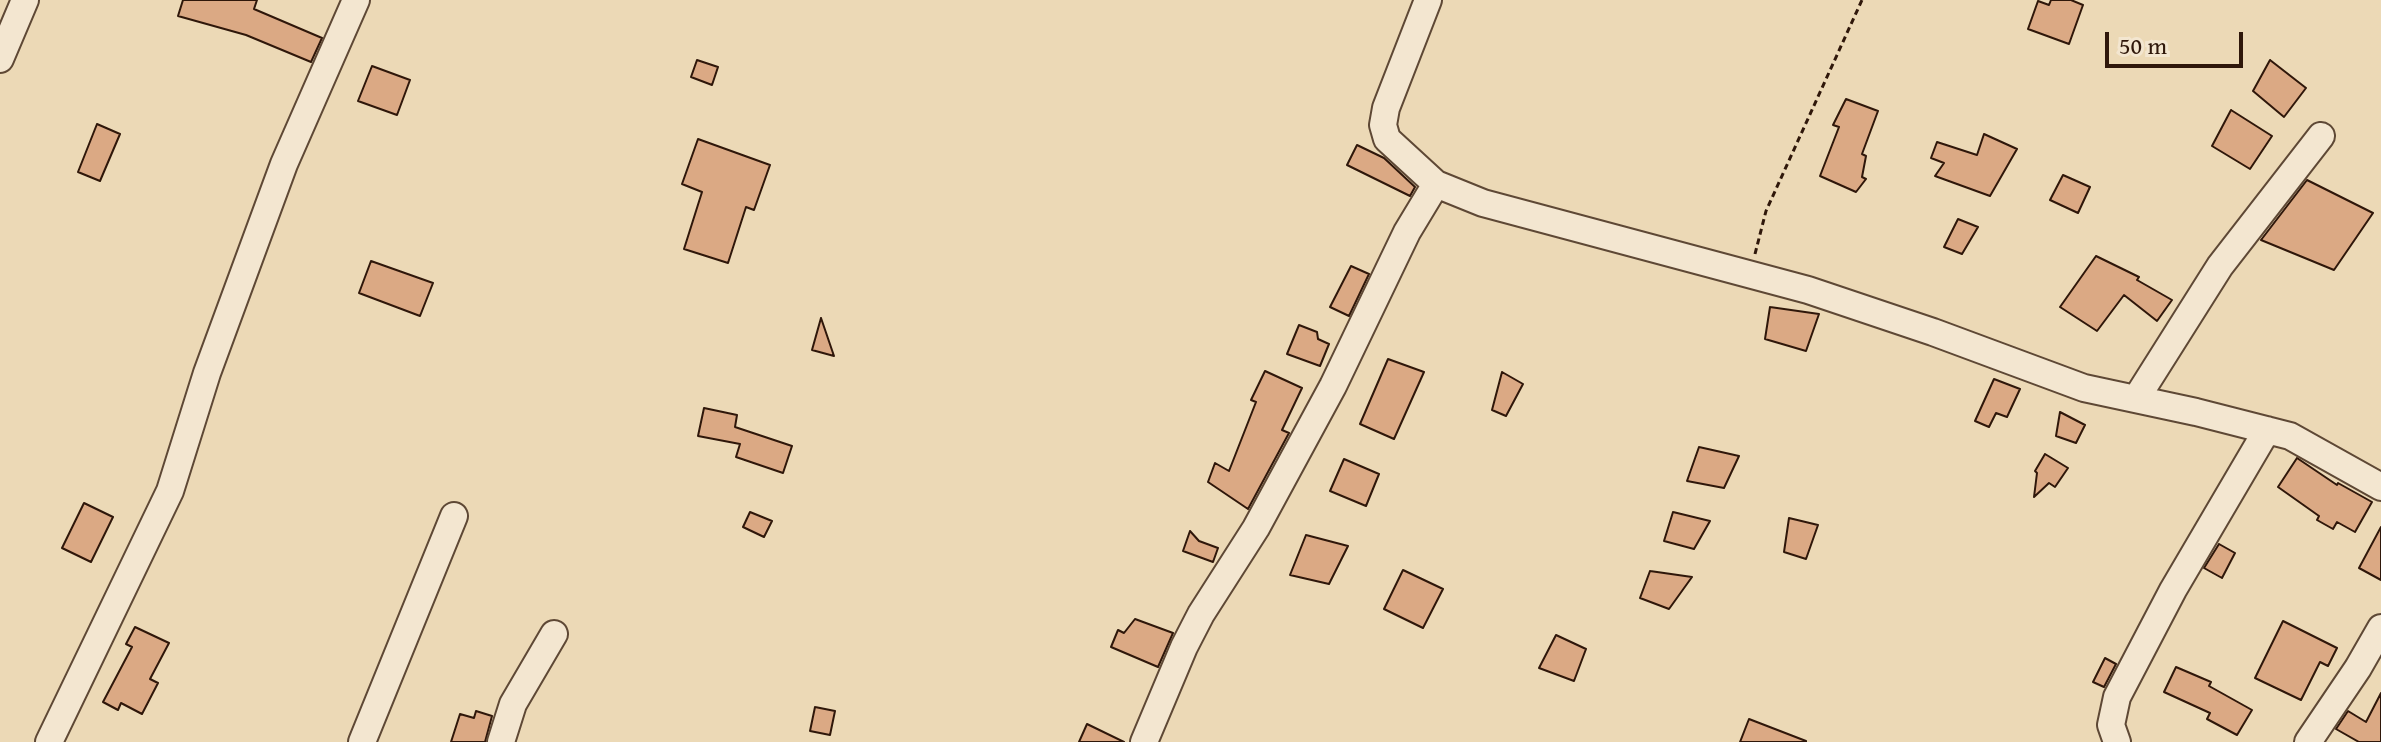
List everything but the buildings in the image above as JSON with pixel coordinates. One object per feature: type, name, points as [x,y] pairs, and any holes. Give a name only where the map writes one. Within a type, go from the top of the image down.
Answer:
[{"type":"street","points":[[0,59],[25,0]]},
{"type":"street","points":[[49,742],[170,491],[207,373],[284,164],[356,0]]},
{"type":"street","points":[[1428,0],[1386,108],[1383,125],[1387,139],[1436,184],[1483,203],[1808,290],[2084,388],[2290,436],[2381,487]]},
{"type":"street","points":[[2136,399],[2220,266],[2321,136]]},
{"type":"street","points":[[1144,742],[1201,614],[1256,528],[1333,386],[1407,232],[1436,184]]},
{"type":"street","points":[[2117,742],[2111,725],[2117,697],[2173,590],[2267,430]]},
{"type":"street","points":[[362,742],[454,516]]},
{"type":"street","points":[[2308,742],[2381,628]]},
{"type":"street","points":[[501,742],[513,704],[554,634]]},
{"type":"path","points":[[1750,274],[1766,211],[1862,0]]}]
